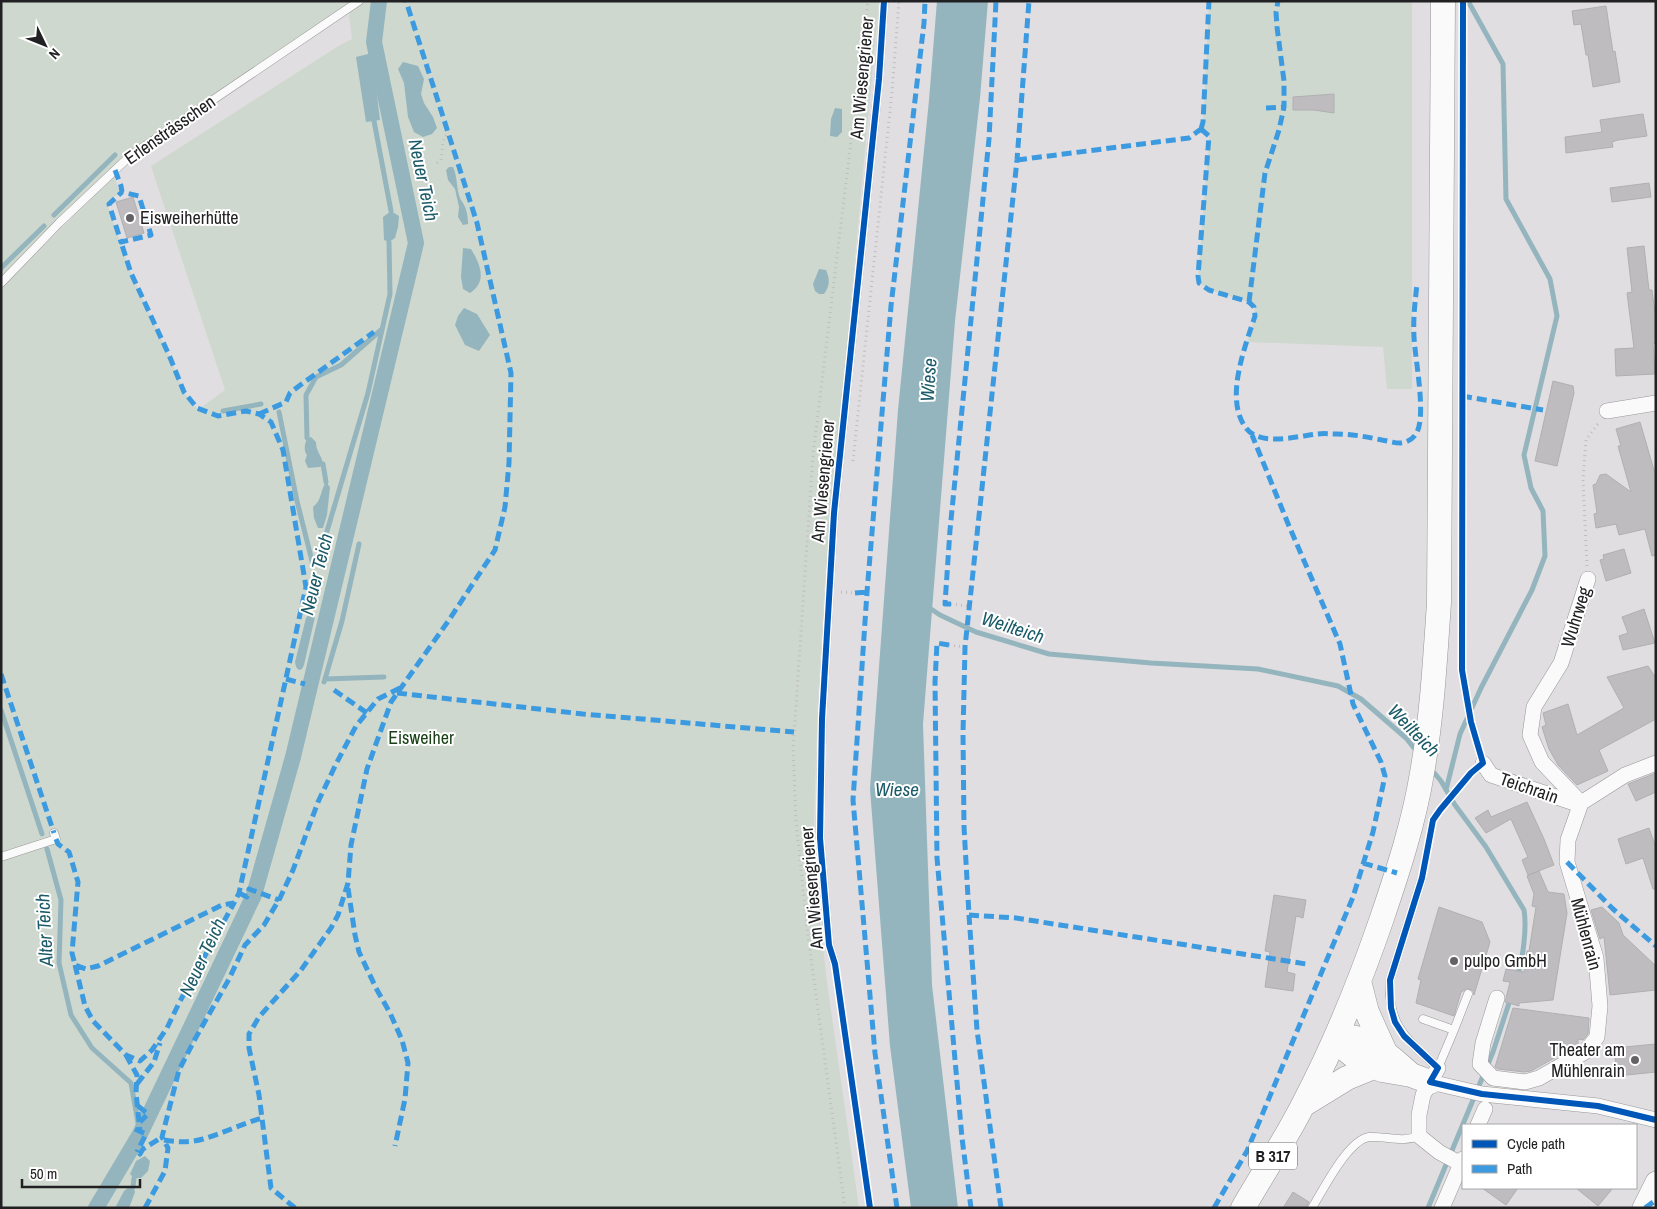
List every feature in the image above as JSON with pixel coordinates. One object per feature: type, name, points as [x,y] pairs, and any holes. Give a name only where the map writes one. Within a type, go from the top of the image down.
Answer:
[{"type":"main road","name":"B 317","points":[[1243,1208],[1303,1105],[1337,1035],[1359,981],[1400,863],[1411,828],[1422,774],[1434,680],[1439,603],[1443,1]]},
{"type":"main road","points":[[1359,981],[1380,1059]]},
{"type":"main road","points":[[1337,1035],[1346,1050],[1356,1058],[1380,1059],[1426,1075]]},
{"type":"main road","points":[[1303,1105],[1380,1059]]},
{"type":"street","points":[[1607,412],[1656,403]]},
{"type":"street","name":"Wuhrweg","points":[[1580,804],[1542,762],[1530,735],[1534,707],[1561,663],[1588,579]]},
{"type":"street","name":"Teichrain","points":[[1482,763],[1491,775],[1580,804]]},
{"type":"street","points":[[1580,804],[1625,775],[1656,763]]},
{"type":"street","name":"Mühlenrain","points":[[1497,998],[1482,1043],[1480,1064],[1493,1078],[1525,1082],[1539,1078],[1585,1052],[1597,1037],[1600,1006],[1596,958],[1567,862],[1568,840],[1580,804]]},
{"type":"street","points":[[1442,1208],[1462,1161],[1439,1152],[1418,1136],[1426,1075],[1467,1091],[1482,1094],[1598,1106],[1656,1120]]},
{"type":"street","points":[[1478,1124],[1485,1109]]},
{"type":"street","points":[[1643,1208],[1656,1182]]},
{"type":"lane","name":"Erlensträsschen","points":[[1,283],[59,223],[130,156],[360,1]]},
{"type":"lane","name":"Am Wiesengriener","points":[[835,964],[829,945],[820,838],[822,719],[834,513],[878,79],[884,1]]},
{"type":"lane","points":[[1,857],[56,839],[54,833]]},
{"type":"lane","points":[[1422,878],[1390,980],[1389,992],[1395,1022],[1426,1075],[1454,1030],[1468,994]]},
{"type":"lane","points":[[1423,1019],[1454,1030]]},
{"type":"lane","points":[[1312,1208],[1347,1152],[1359,1141],[1369,1137],[1409,1140],[1418,1136]]},
{"type":"path","points":[[852,469],[892,92],[899,1]]},
{"type":"path","points":[[436,163],[441,160],[443,141],[448,131]]},
{"type":"path","points":[[840,601],[841,592],[855,593]]},
{"type":"path","points":[[951,604],[968,606]]},
{"type":"path","points":[[949,645],[965,647]]},
{"type":"green space","name":"Eisweiher","points":[[1,1],[879,1],[825,580],[814,820],[818,903],[827,982],[859,1208],[1,1208],[1,288],[100,190],[56,230],[1,285]],"holes":[[[350,11],[352,39],[151,166],[225,390],[199,409],[184,392],[131,273],[107,204],[120,192],[114,177],[132,160]]]},
{"type":"green space","points":[[1209,1],[1412,1],[1412,389],[1387,389],[1383,347],[1247,342],[1255,316],[1254,307],[1249,302],[1209,290],[1199,283],[1209,136],[1201,129],[1203,122]]},
{"type":"water","name":"Wiese","points":[[937,1],[988,1],[980,98],[955,321],[923,724],[932,985],[958,1208],[911,1208],[890,1046],[870,789],[898,410]]},
{"type":"water","points":[[372,53],[380,120],[366,122],[356,57]]},
{"type":"water","points":[[403,62],[418,66],[424,79],[421,94],[437,128],[432,134],[423,137],[414,132],[408,117],[404,83],[398,69]]},
{"type":"water","points":[[835,108],[842,109],[842,132],[837,137],[830,136],[831,119]]},
{"type":"water","points":[[449,167],[453,167],[455,171],[460,199],[467,212],[468,224],[463,225],[458,217],[459,207],[455,189],[448,180],[446,170]]},
{"type":"water","points":[[391,211],[399,216],[395,238],[389,242],[384,240],[383,217]]},
{"type":"water","points":[[463,248],[471,249],[481,272],[479,283],[470,293],[463,289],[461,277]]},
{"type":"water","points":[[819,269],[826,270],[828,276],[829,282],[824,294],[819,294],[815,291],[813,284]]},
{"type":"water","points":[[464,308],[477,314],[490,335],[479,351],[465,345],[455,325],[458,316]]},
{"type":"water","points":[[311,437],[316,442],[323,464],[320,467],[308,468],[305,461],[307,438]]},
{"type":"water","points":[[326,482],[330,487],[327,515],[323,528],[318,528],[314,518],[313,507],[318,501]]},
{"type":"water","points":[[309,614],[315,617],[304,665],[299,670],[295,662],[306,618]]},
{"type":"water","points":[[145,1156],[150,1161],[148,1171],[141,1178],[134,1178],[130,1174],[136,1161]]},
{"type":"water","points":[[130,1186],[135,1192],[129,1208],[115,1208],[124,1191]]},
{"type":"building","points":[[1606,6],[1620,82],[1593,87],[1581,24],[1574,25],[1572,11]]},
{"type":"building","points":[[1334,94],[1334,113],[1314,110],[1293,110],[1293,97]]},
{"type":"building","points":[[1643,114],[1647,136],[1618,140],[1612,142],[1613,147],[1566,153],[1565,137],[1602,132],[1600,120]]},
{"type":"building","points":[[1649,183],[1651,197],[1612,202],[1610,188]]},
{"type":"building","name":"Eisweiherhütte","points":[[133,197],[144,233],[127,238],[116,202]]},
{"type":"building","points":[[1644,246],[1649,290],[1652,290],[1656,321],[1656,343],[1653,344],[1655,374],[1616,376],[1615,349],[1634,348],[1627,293],[1632,292],[1627,248]]},
{"type":"building","points":[[1553,381],[1573,386],[1574,393],[1557,466],[1535,461]]},
{"type":"building","points":[[1640,422],[1656,477],[1656,555],[1652,556],[1645,529],[1619,535],[1616,524],[1596,528],[1594,514],[1597,513],[1593,485],[1596,484],[1600,475],[1606,474],[1631,492],[1618,446],[1621,446],[1616,429]]},
{"type":"building","points":[[1624,549],[1631,573],[1606,581],[1600,560],[1604,559],[1603,555]]},
{"type":"building","points":[[1644,609],[1655,643],[1623,650],[1619,636],[1628,633],[1622,617]]},
{"type":"building","points":[[1648,666],[1656,678],[1656,719],[1599,750],[1608,771],[1577,785],[1558,765],[1549,749],[1542,727],[1546,725],[1543,713],[1568,704],[1577,735],[1624,708],[1607,677]]},
{"type":"building","points":[[1656,773],[1656,792],[1636,801],[1628,784]]},
{"type":"building","points":[[1527,802],[1554,865],[1528,875],[1522,860],[1528,857],[1511,819],[1486,833],[1475,818],[1488,810],[1491,817]]},
{"type":"building","points":[[1649,828],[1656,848],[1656,889],[1653,889],[1643,858],[1626,864],[1618,839]]},
{"type":"building","points":[[1539,871],[1548,892],[1564,894],[1567,913],[1553,1000],[1519,1003],[1519,1006],[1505,1002],[1510,982],[1503,981],[1506,969],[1524,972],[1536,907],[1532,906],[1534,894],[1527,876]]},
{"type":"building","points":[[1274,895],[1306,900],[1303,918],[1296,916],[1287,972],[1295,974],[1293,991],[1265,987],[1270,952],[1265,951]]},
{"type":"building","name":"pulpo GmbH","points":[[1439,907],[1482,922],[1490,942],[1474,995],[1470,989],[1461,992],[1454,1016],[1416,1003],[1421,980],[1418,979]]},
{"type":"building","points":[[1602,907],[1619,923],[1623,935],[1656,966],[1656,990],[1610,995],[1604,937],[1600,939],[1591,910]]},
{"type":"building","points":[[1513,1008],[1589,1018],[1588,1034],[1583,1040],[1578,1039],[1578,1045],[1531,1071],[1498,1069],[1495,1067]]},
{"type":"building","name":"Theater am Mühlenrain","points":[[1656,1044],[1656,1072],[1617,1076],[1614,1048]]},
{"type":"building","points":[[1483,1189],[1517,1189],[1506,1205]]},
{"type":"building","points":[[1577,1189],[1612,1189],[1598,1206]]},
{"type":"building","points":[[1293,1192],[1309,1202],[1306,1208],[1283,1208]]},
{"type":"waterway","name":"Neuer Teich","points":[[96,1208],[140,1134],[254,895],[293,757],[416,243],[374,42],[379,1]]},
{"type":"waterway","points":[[1446,790],[1460,734],[1481,688],[1532,590],[1545,556],[1543,511],[1531,488],[1524,455],[1557,316],[1550,279],[1506,199],[1503,64],[1468,1]]},
{"type":"waterway","name":"Neuer Teich","points":[[372,53],[375,44]]},
{"type":"waterway","points":[[374,121],[391,211]]},
{"type":"waterway","points":[[54,215],[115,155]]},
{"type":"waterway","points":[[1,268],[44,226]]},
{"type":"waterway","points":[[322,548],[368,393],[390,294],[389,242]]},
{"type":"waterway","points":[[307,438],[306,395],[316,377],[341,365],[381,330]]},
{"type":"waterway","points":[[223,411],[261,404]]},
{"type":"waterway","points":[[279,412],[297,501],[313,565]]},
{"type":"waterway","points":[[323,464],[326,482]]},
{"type":"waterway","points":[[325,679],[342,621],[359,544]]},
{"type":"waterway","name":"Weilteich","points":[[928,607],[940,615],[976,632],[1049,654],[1151,663],[1258,669],[1338,686],[1361,699],[1406,738],[1418,753]]},
{"type":"waterway","points":[[324,682],[325,679],[384,677]]},
{"type":"waterway","name":"Alter Teich","points":[[1,710],[42,834]]},
{"type":"waterway","name":"Weilteich","points":[[1431,769],[1486,847],[1524,910],[1524,944],[1517,977]]},
{"type":"waterway","name":"Alter Teich","points":[[47,849],[61,900],[59,963],[71,1015],[92,1048],[131,1083],[140,1134]]},
{"type":"waterway","name":"Weilteich","points":[[1463,1124],[1493,1052],[1511,997]]},
{"type":"waterway","name":"Weilteich","points":[[1428,1208],[1462,1126]]},
{"type":"waterway","points":[[133,1187],[134,1178]]},
{"type":"marked path","points":[[295,1208],[271,1188],[259,1095],[249,1048],[249,1034],[259,1017],[301,970],[338,915],[348,883],[351,845],[367,769],[391,702],[449,620],[495,550],[505,507],[509,463],[511,373],[477,223],[406,1]]},
{"type":"marked path","points":[[897,1208],[875,1053],[853,800],[867,592],[891,306],[925,1]]},
{"type":"marked path","points":[[951,604],[945,604],[950,530],[989,139],[996,1]]},
{"type":"marked path","points":[[1001,1208],[977,1030],[969,915],[964,827],[963,734],[965,647],[1017,160],[1029,1]]},
{"type":"marked path","points":[[1201,129],[1203,122],[1209,1]]},
{"type":"marked path","points":[[1249,302],[1265,173],[1279,130],[1284,107],[1284,81],[1276,12],[1278,1]]},
{"type":"marked path","points":[[1266,108],[1284,107]]},
{"type":"marked path","points":[[1201,129],[1209,136],[1199,283],[1209,290],[1249,302],[1254,307],[1255,316],[1242,357],[1237,388],[1237,403],[1240,416],[1246,428],[1252,434],[1269,439],[1320,434],[1343,434],[1400,443],[1413,438],[1419,426],[1420,415],[1420,387],[1414,330],[1417,284]]},
{"type":"marked path","points":[[1017,160],[1189,138],[1201,129]]},
{"type":"marked path","points":[[115,170],[122,192],[139,196],[151,235],[121,242],[109,204],[122,192]]},
{"type":"marked path","points":[[56,839],[58,844],[69,852],[78,882],[72,953],[75,965],[86,969],[98,966],[222,905],[234,903],[239,893],[306,587],[283,450],[271,422],[259,414],[246,411],[218,416],[197,408],[184,392],[131,273],[121,242]]},
{"type":"marked path","points":[[259,414],[286,402],[290,393],[374,332]]},
{"type":"marked path","points":[[1462,396],[1543,410]]},
{"type":"marked path","points":[[1214,1208],[1247,1151],[1353,897],[1373,832],[1385,776],[1381,762],[1353,704],[1340,644],[1252,435]]},
{"type":"marked path","points":[[855,593],[867,592]]},
{"type":"marked path","points":[[949,645],[937,643],[935,682],[937,858],[962,1138],[971,1208]]},
{"type":"marked path","points":[[1,674],[54,833]]},
{"type":"marked path","points":[[286,679],[305,684]]},
{"type":"marked path","points":[[145,1208],[165,1171],[168,1148],[162,1137],[179,1070],[229,979],[245,945],[264,925],[280,898],[293,870],[318,802],[356,726],[378,699],[400,688]]},
{"type":"marked path","points":[[334,690],[367,713]]},
{"type":"marked path","points":[[397,693],[583,714],[794,732]]},
{"type":"marked path","points":[[1567,862],[1613,909],[1656,946]]},
{"type":"marked path","points":[[1363,863],[1397,873]]},
{"type":"marked path","points":[[348,888],[359,952],[402,1040],[408,1063],[405,1099],[395,1146]]},
{"type":"marked path","points":[[239,893],[247,897],[249,889],[279,900]]},
{"type":"marked path","points":[[75,965],[85,1006],[93,1021],[126,1055],[140,1061],[152,1050],[167,1028],[234,903]]},
{"type":"marked path","points":[[969,915],[1016,918],[1306,964]]},
{"type":"marked path","points":[[137,1084],[154,1062],[160,1043]]},
{"type":"marked path","points":[[126,1055],[137,1075],[136,1093],[140,1131]]},
{"type":"marked path","points":[[138,1106],[148,1114],[140,1122]]},
{"type":"marked path","points":[[164,1140],[183,1142],[198,1140],[262,1118]]},
{"type":"marked path","points":[[135,1129],[146,1134],[137,1152]]},
{"type":"marked path","points":[[139,1153],[162,1137]]},
{"type":"marked path","points":[[1645,1208],[1656,1200]]},
{"type":"cycle path","points":[[870,1208],[835,964],[829,945],[820,838],[822,719],[834,513],[879,79],[884,1]]},
{"type":"cycle path","points":[[1463,1],[1462,670],[1471,722],[1483,763],[1471,773],[1433,820],[1422,878],[1390,980],[1391,1008],[1395,1022],[1404,1036],[1438,1068],[1430,1082],[1482,1094],[1598,1106],[1656,1120]]},
{"type":"place","name":"Eisweiherhütte","points":[[130,218]]},
{"type":"place","name":"pulpo GmbH","points":[[1454,961]]},
{"type":"place","name":"Theater am Mühlenrain","points":[[1635,1060]]}]
